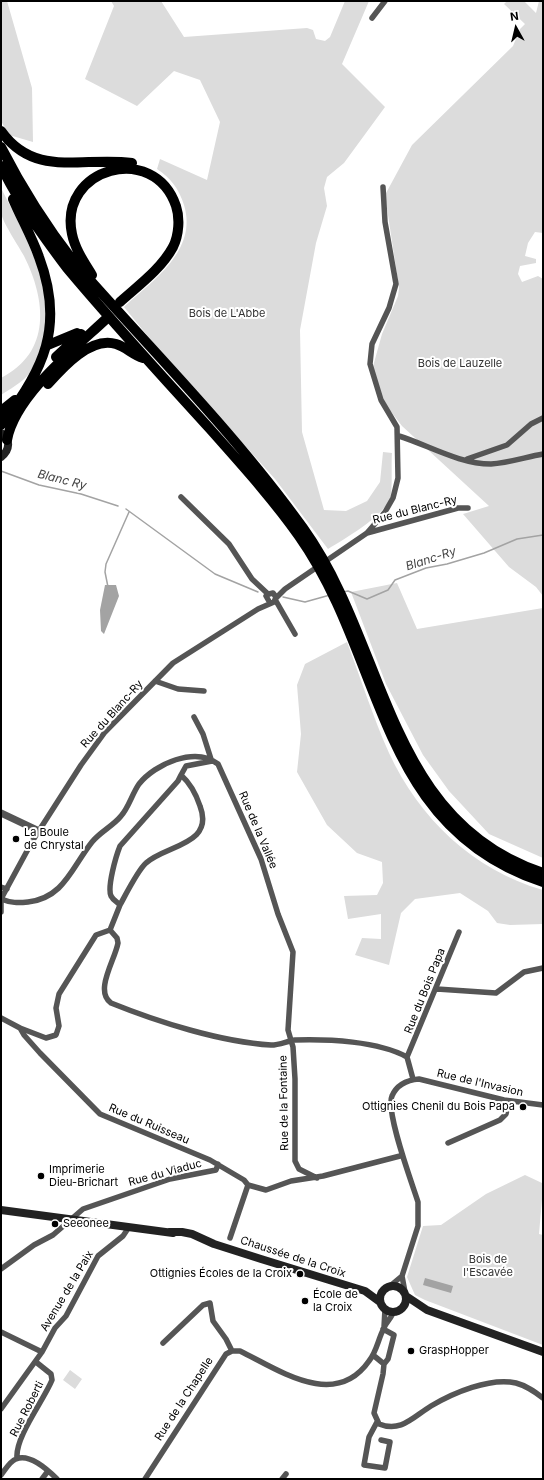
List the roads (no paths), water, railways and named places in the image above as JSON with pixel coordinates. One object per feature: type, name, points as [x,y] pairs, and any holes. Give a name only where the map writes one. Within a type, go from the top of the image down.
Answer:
[{"type":"highway","points":[[1,131],[16,148],[28,156],[42,160],[70,163],[131,163],[154,171],[165,178],[173,187],[183,210],[184,224],[182,239],[177,252],[168,263],[122,303],[158,267],[174,246],[178,220],[173,198],[158,179],[137,170],[124,168],[110,170],[97,176],[86,184],[78,194],[73,206],[70,222],[76,248],[96,279],[102,294]]},
{"type":"highway","points":[[1,146],[19,183],[50,230],[102,294],[248,457],[332,574],[344,600],[374,684],[406,766],[420,790],[443,820],[463,839],[489,859],[512,871],[543,882]]},
{"type":"highway","points":[[1,166],[11,187],[42,234],[67,268],[301,532]]},
{"type":"highway","points":[[1,425],[37,372],[48,345],[51,324],[45,275],[30,235],[12,198],[11,187]]},
{"type":"highway","points":[[1,411],[23,394],[69,344],[104,319],[46,376],[22,408],[4,436]]},
{"type":"highway","points":[[48,345],[89,329]]},
{"type":"highway","points":[[22,408],[29,404],[50,381],[82,352],[91,346],[110,342],[138,356],[146,358]]},
{"type":"highway","points":[[374,684],[407,749],[427,785],[440,803],[467,831],[492,850],[507,859],[543,873]]},
{"type":"main road","points":[[1,457],[8,449],[4,436]]},
{"type":"main road","name":"Chaussée de la Croix","points":[[1,1210],[169,1232],[214,1244],[365,1291],[380,1302]]},
{"type":"main road","points":[[428,1310],[405,1294],[398,1287],[387,1288],[380,1302],[385,1309],[397,1311],[416,1308],[428,1310],[543,1352]]},
{"type":"main road","name":"Chaussée de la Croix","points":[[365,1291],[387,1288]]},
{"type":"main road","points":[[397,1311],[405,1306],[405,1294]]},
{"type":"street","points":[[372,18],[385,1]]},
{"type":"street","name":"Rue du Blanc-Ry","points":[[1,899],[4,888],[96,743],[155,681],[176,661],[258,608],[367,533],[385,512],[395,491],[398,478],[399,436],[397,427],[378,393],[370,364],[372,344],[389,308],[396,284],[385,222],[383,187]]},
{"type":"street","points":[[467,459],[507,444],[531,424],[543,418]]},
{"type":"street","points":[[399,436],[467,459],[493,464],[543,454]]},
{"type":"street","points":[[181,498],[229,544],[252,579],[271,598],[295,634]]},
{"type":"street","name":"Rue du Blanc-Ry","points":[[367,533],[458,508],[468,508]]},
{"type":"street","points":[[155,681],[178,689],[204,691]]},
{"type":"street","name":"Rue de la Vallée","points":[[194,717],[203,734],[212,760],[220,767],[261,859],[278,914],[294,952],[288,1026],[290,1041]]},
{"type":"street","points":[[1,912],[1,899],[15,903],[32,901],[55,892],[67,880],[96,838],[123,814],[138,786],[150,773],[163,765],[178,760],[199,757],[212,760]]},
{"type":"street","points":[[120,905],[112,899],[110,891],[116,854],[120,846],[178,781],[186,766],[212,760]]},
{"type":"street","points":[[20,1028],[46,1038],[56,1035],[59,1026],[56,1008],[59,994],[96,935],[110,930],[120,905],[146,863],[188,842],[201,828],[204,816],[200,804],[188,781],[181,775]]},
{"type":"street","points":[[1,813],[39,831]]},
{"type":"street","points":[[110,930],[117,938],[118,943],[104,989],[106,999],[116,1006],[206,1035],[275,1045],[285,1044],[290,1041],[370,1044],[393,1050],[407,1057],[413,1080],[400,1085],[392,1096],[391,1105],[391,1114],[418,1202],[419,1214],[417,1230],[402,1276],[405,1294]]},
{"type":"street","name":"Rue du Bois Papa","points":[[407,1057],[437,989],[459,932]]},
{"type":"street","points":[[437,989],[496,993],[524,972],[543,968]]},
{"type":"street","name":"Rue du Ruisseau","points":[[1,1018],[20,1028],[24,1035],[40,1053],[100,1114],[218,1164],[244,1180],[248,1185]]},
{"type":"street","name":"Rue de la Fontaine","points":[[290,1041],[293,1047],[295,1079],[295,1161],[299,1169],[317,1178]]},
{"type":"street","name":"Rue de l'Invasion","points":[[413,1080],[431,1082],[509,1101],[543,1105]]},
{"type":"street","points":[[448,1143],[500,1120],[506,1114],[509,1101]]},
{"type":"street","points":[[230,1238],[248,1185],[266,1190],[295,1180],[317,1178],[400,1156]]},
{"type":"street","name":"Rue du Viaduc","points":[[72,1220],[83,1209],[170,1179],[216,1170],[218,1164]]},
{"type":"street","points":[[1,1270],[72,1220]]},
{"type":"street","name":"Avenue de la Paix","points":[[42,1352],[55,1328],[66,1316],[98,1256],[124,1236],[128,1227]]},
{"type":"street","points":[[387,1288],[402,1276]]},
{"type":"street","points":[[164,1343],[203,1305],[210,1303],[214,1321],[232,1351],[240,1351],[305,1382],[318,1385],[340,1382],[353,1376],[366,1366],[373,1355],[384,1328],[397,1311]]},
{"type":"street","points":[[384,1328],[385,1309]]},
{"type":"street","points":[[381,1440],[390,1442],[386,1468],[364,1465],[369,1437],[377,1422],[374,1413],[384,1364],[388,1359],[394,1335],[384,1328]]},
{"type":"street","points":[[1,1409],[42,1352],[2,1334]]},
{"type":"street","name":"Rue de la Chapelle","points":[[145,1479],[224,1356],[232,1351]]},
{"type":"street","points":[[373,1355],[384,1364]]},
{"type":"street","name":"Rue Roberti","points":[[17,1458],[19,1447],[27,1428],[52,1380],[51,1374],[36,1362]]},
{"type":"street","points":[[377,1422],[389,1427],[401,1426],[446,1398],[491,1383],[504,1382],[521,1384],[543,1398]]},
{"type":"street","points":[[1,1475],[17,1458],[36,1462],[57,1479]]},
{"type":"street","points":[[42,1479],[48,1471]]},
{"type":"waterway","name":"Blanc Ry","points":[[1,471],[39,485],[81,494],[118,506]]},
{"type":"waterway","name":"Blanc-Ry","points":[[126,509],[215,574],[258,592]]},
{"type":"waterway","points":[[108,587],[105,572],[106,564],[129,512]]},
{"type":"waterway","name":"Blanc-Ry","points":[[343,592],[348,591],[367,599],[388,590],[395,580],[426,568],[447,564],[484,553],[517,539],[543,535]]},
{"type":"waterway","name":"Blanc-Ry","points":[[283,597],[305,602],[330,595]]},
{"type":"place","name":"La Boule de Chrystal","points":[[16,839]]},
{"type":"place","name":"Ottignies Chenil du Bois Papa","points":[[523,1107]]},
{"type":"place","name":"Imprimerie Dieu-Brichart","points":[[41,1176]]},
{"type":"place","name":"Seeonee","points":[[55,1224]]},
{"type":"place","name":"Ottignies Écoles de la Croix","points":[[300,1274]]},
{"type":"place","name":"École de la Croix","points":[[305,1301]]},
{"type":"place","name":"GraspHopper","points":[[411,1351]]},
{"type":"park label","name":"Bois de L'Abbe","points":[[227,314]]},
{"type":"park label","name":"Bois de Lauzelle","points":[[460,364]]},
{"type":"park label","name":"Bois de l'Escavée","points":[[488,1266]]}]
